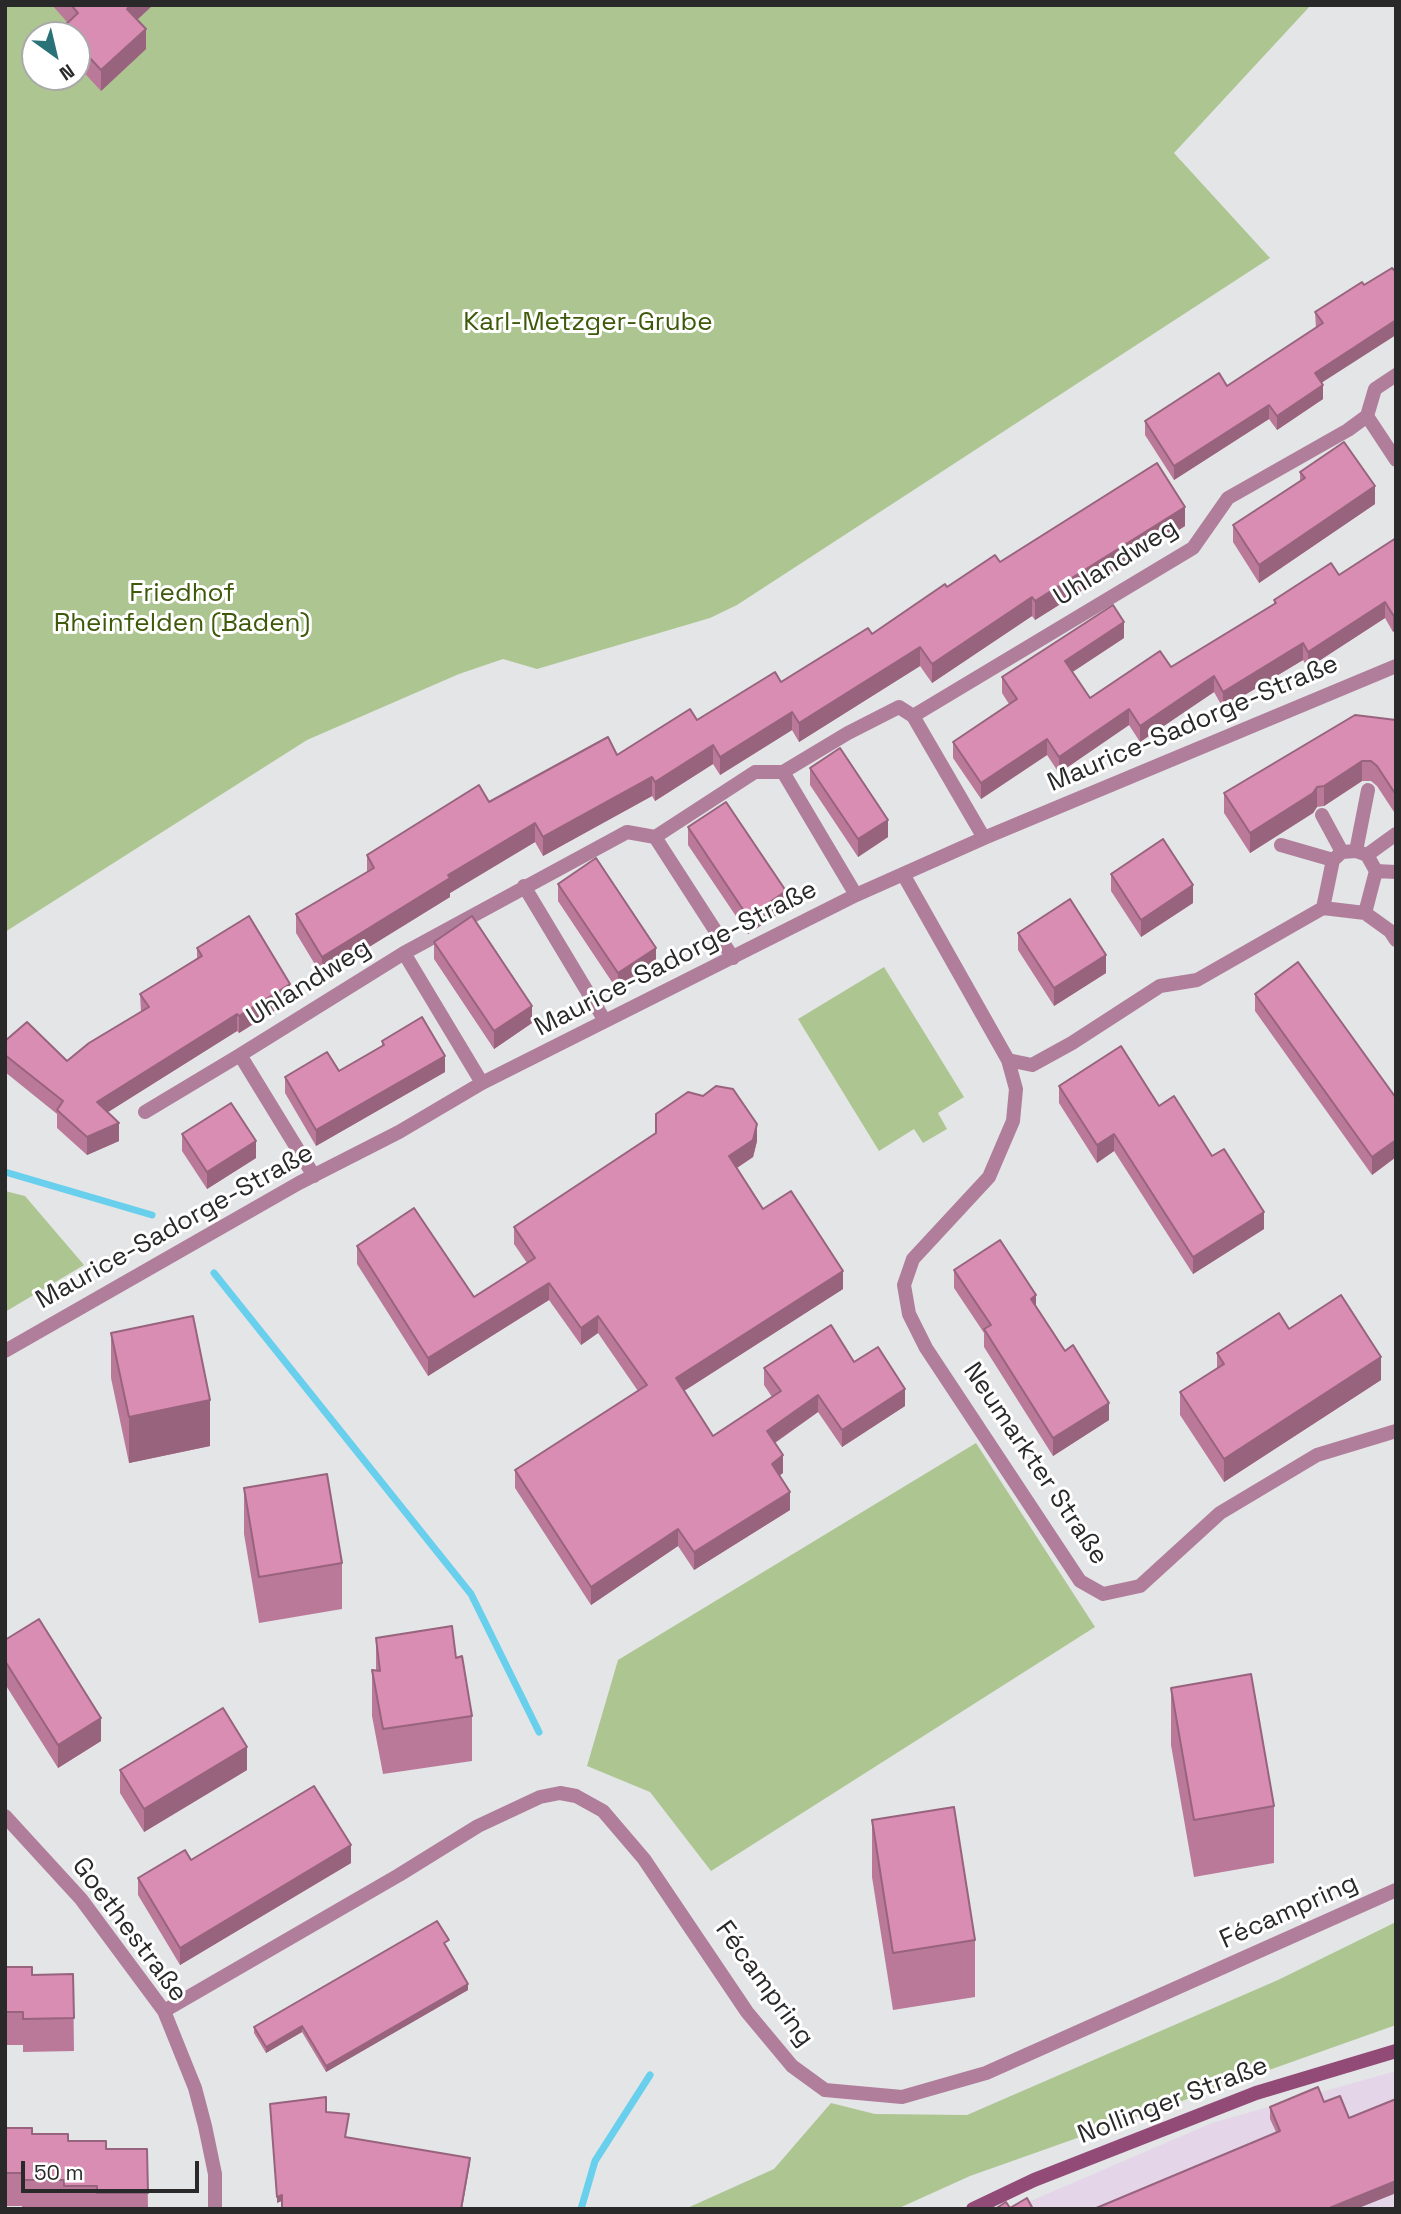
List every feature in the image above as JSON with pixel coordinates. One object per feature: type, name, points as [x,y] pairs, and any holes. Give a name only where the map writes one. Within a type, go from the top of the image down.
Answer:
[{"type":"main road","name":"Nollinger Straße","points":[[972,2209],[1034,2180],[1256,2093],[1396,2051]]},
{"type":"street","points":[[1396,375],[1375,389],[1367,416],[1396,460]]},
{"type":"street","name":"Uhlandweg","points":[[913,716],[1193,548],[1228,498],[1348,430],[1367,416]]},
{"type":"street","name":"Maurice-Sadorge-Straße","points":[[5,1351],[482,1083],[856,895],[984,838],[1396,666]]},
{"type":"street","points":[[733,958],[655,837],[755,772],[783,772],[848,733],[899,707],[913,716],[984,838]]},
{"type":"street","points":[[783,772],[856,895]]},
{"type":"street","points":[[1008,1060],[1032,1065],[1072,1043],[1160,986],[1197,980],[1323,908],[1350,854],[1368,790]]},
{"type":"street","points":[[1322,815],[1350,854],[1376,871],[1396,872]]},
{"type":"street","name":"Uhlandweg","points":[[145,1112],[404,953],[524,886],[627,832],[655,837]]},
{"type":"street","points":[[1281,845],[1350,854],[1396,834]]},
{"type":"street","points":[[1365,913],[1376,871]]},
{"type":"street","name":"Neumarkter Straße","points":[[903,873],[1008,1060],[1016,1089],[1013,1121],[989,1177],[913,1259],[904,1285],[909,1314],[926,1348],[1080,1581],[1103,1594],[1140,1586],[1220,1513],[1317,1455],[1396,1432]]},
{"type":"street","points":[[524,886],[604,1021]]},
{"type":"street","points":[[1323,908],[1365,913],[1390,931],[1396,940]]},
{"type":"street","name":"Uhlandweg","points":[[404,953],[482,1083]]},
{"type":"street","name":"Uhlandweg","points":[[240,1055],[314,1176]]},
{"type":"street","name":"Fécampring","points":[[164,2011],[399,1875],[478,1826],[540,1797],[559,1793],[576,1796],[603,1811],[644,1859],[747,2012],[792,2066],[825,2090],[902,2097],[986,2073],[1396,1891]]},
{"type":"street","name":"Goethestraße","points":[[5,1816],[81,1899],[164,2011],[195,2088],[205,2126],[215,2174],[215,2209]]},
{"type":"shaded area","points":[[1396,2071],[1396,2209],[1012,2209],[1212,2123]]},
{"type":"green space","name":"Karl-Metzger-Grube","points":[[5,5],[1311,5],[1174,153],[1270,258],[737,605],[710,618],[537,669],[503,659],[459,674],[307,740],[5,932]]},
{"type":"green space","points":[[884,967],[964,1097],[938,1113],[947,1129],[923,1143],[914,1129],[879,1151],[798,1019]]},
{"type":"green space","points":[[5,1191],[25,1196],[84,1265],[5,1312]]},
{"type":"green space","points":[[976,1443],[1095,1627],[711,1871],[650,1792],[587,1766],[618,1660]]},
{"type":"green space","points":[[1396,1922],[1396,2025],[970,2176],[897,2209],[685,2209],[774,2169],[831,2103],[875,2114],[967,2115],[1278,1980]]},
{"type":"building","points":[[71,5],[130,5],[127,9],[146,29],[101,70],[91,59],[91,21],[69,21],[78,13]]},
{"type":"building","points":[[1392,268],[1396,272],[1396,320],[1315,373],[1323,385],[1277,416],[1269,405],[1174,466],[1145,421],[1219,373],[1227,386],[1323,323],[1315,312],[1362,282],[1364,285]]},
{"type":"building","points":[[1344,442],[1375,486],[1259,565],[1233,525],[1305,478],[1300,472]]},
{"type":"building","points":[[1157,463],[1185,507],[1035,601],[1032,597],[932,664],[920,647],[799,723],[792,712],[720,757],[713,745],[655,782],[652,777],[543,837],[535,823],[448,875],[450,878],[322,957],[296,914],[374,868],[367,855],[479,785],[489,802],[608,737],[617,755],[690,709],[697,720],[775,672],[781,682],[868,628],[872,634],[945,584],[947,587],[995,555],[1000,562]]},
{"type":"building","points":[[1396,538],[1396,614],[1393,615],[1385,602],[1308,652],[1303,643],[1223,692],[1214,676],[1140,726],[1129,709],[1059,757],[1047,739],[981,783],[953,742],[1017,699],[1002,677],[1113,605],[1124,622],[1065,661],[1090,698],[1160,651],[1171,667],[1276,603],[1274,600],[1331,563],[1339,575]]},
{"type":"building","points":[[1355,715],[1396,720],[1396,795],[1377,766],[1371,761],[1362,761],[1324,786],[1317,787],[1313,793],[1250,833],[1224,793]]},
{"type":"building","points":[[840,748],[888,820],[858,839],[810,768]]},
{"type":"building","points":[[726,802],[786,891],[748,917],[688,827]]},
{"type":"building","points":[[1163,839],[1193,885],[1141,920],[1111,874]]},
{"type":"building","points":[[596,858],[656,948],[618,973],[558,884]]},
{"type":"building","points":[[1070,899],[1106,955],[1054,988],[1018,933]]},
{"type":"building","points":[[249,916],[290,984],[97,1102],[119,1123],[87,1137],[57,1110],[63,1101],[5,1055],[5,1041],[27,1022],[67,1061],[89,1043],[149,1007],[140,994],[202,956],[197,948]]},
{"type":"building","points":[[472,916],[532,1006],[494,1031],[434,942]]},
{"type":"building","points":[[1298,962],[1396,1098],[1396,1140],[1372,1157],[1255,994]]},
{"type":"building","points":[[422,1017],[445,1056],[316,1130],[285,1077],[327,1052],[339,1071],[384,1045],[382,1041]]},
{"type":"building","points":[[1121,1046],[1159,1106],[1174,1096],[1212,1156],[1224,1149],[1264,1212],[1193,1257],[1114,1134],[1097,1145],[1059,1086]]},
{"type":"building","points":[[716,1086],[733,1089],[757,1124],[753,1140],[729,1156],[763,1209],[791,1191],[843,1271],[676,1378],[713,1436],[781,1391],[764,1368],[831,1325],[854,1362],[878,1347],[905,1389],[842,1430],[818,1395],[767,1431],[783,1455],[772,1464],[790,1492],[694,1552],[678,1529],[591,1587],[515,1470],[647,1385],[598,1316],[581,1328],[549,1283],[428,1358],[357,1246],[414,1208],[474,1297],[535,1258],[514,1227],[656,1133],[656,1114],[688,1092],[703,1096]]},
{"type":"building","points":[[231,1103],[256,1141],[207,1172],[182,1134]]},
{"type":"building","points":[[1000,1240],[1036,1295],[1031,1299],[1065,1351],[1073,1345],[1109,1403],[1053,1438],[984,1329],[991,1325],[954,1270]]},
{"type":"building","points":[[1341,1295],[1381,1357],[1224,1459],[1180,1392],[1224,1364],[1217,1353],[1279,1313],[1289,1329]]},
{"type":"building","points":[[193,1316],[210,1400],[129,1417],[111,1333]]},
{"type":"building","points":[[327,1474],[342,1563],[259,1577],[244,1488]]},
{"type":"building","points":[[39,1619],[101,1718],[58,1745],[5,1661],[5,1640]]},
{"type":"building","points":[[452,1626],[456,1658],[462,1656],[472,1716],[383,1729],[372,1670],[380,1671],[376,1638]]},
{"type":"building","points":[[1251,1674],[1274,1806],[1194,1820],[1171,1688]]},
{"type":"building","points":[[223,1708],[247,1747],[144,1809],[120,1770]]},
{"type":"building","points":[[314,1786],[351,1845],[180,1948],[138,1878],[185,1850],[191,1860]]},
{"type":"building","points":[[954,1807],[975,1940],[893,1953],[872,1820]]},
{"type":"building","points":[[437,1921],[449,1940],[444,1943],[468,1984],[326,2066],[302,2026],[266,2047],[254,2027]]},
{"type":"building","points":[[5,1967],[32,1967],[32,1975],[73,1974],[74,2018],[23,2019],[23,2012],[5,2012]]},
{"type":"building","points":[[1318,2087],[1324,2102],[1340,2096],[1349,2118],[1396,2099],[1396,2181],[1327,2209],[1094,2209],[1280,2131],[1270,2107]]},
{"type":"building","points":[[326,2097],[326,2112],[349,2114],[345,2137],[470,2158],[461,2209],[282,2209],[282,2195],[277,2197],[270,2104]]},
{"type":"building","points":[[5,2128],[32,2128],[32,2134],[68,2134],[68,2141],[106,2141],[106,2149],[147,2149],[148,2193],[97,2193],[97,2186],[64,2186],[64,2180],[22,2180],[22,2173],[5,2173]]},
{"type":"building","points":[[1027,2198],[1033,2209],[995,2209],[1006,2202],[1010,2208]]},
{"type":"waterway","points":[[5,1172],[152,1215]]},
{"type":"waterway","points":[[214,1273],[471,1594],[539,1732]]},
{"type":"waterway","points":[[581,2209],[595,2161],[650,2075]]},
{"type":"park label","name":"Friedhof Rheinfelden (Baden)","points":[[182,609]]}]
